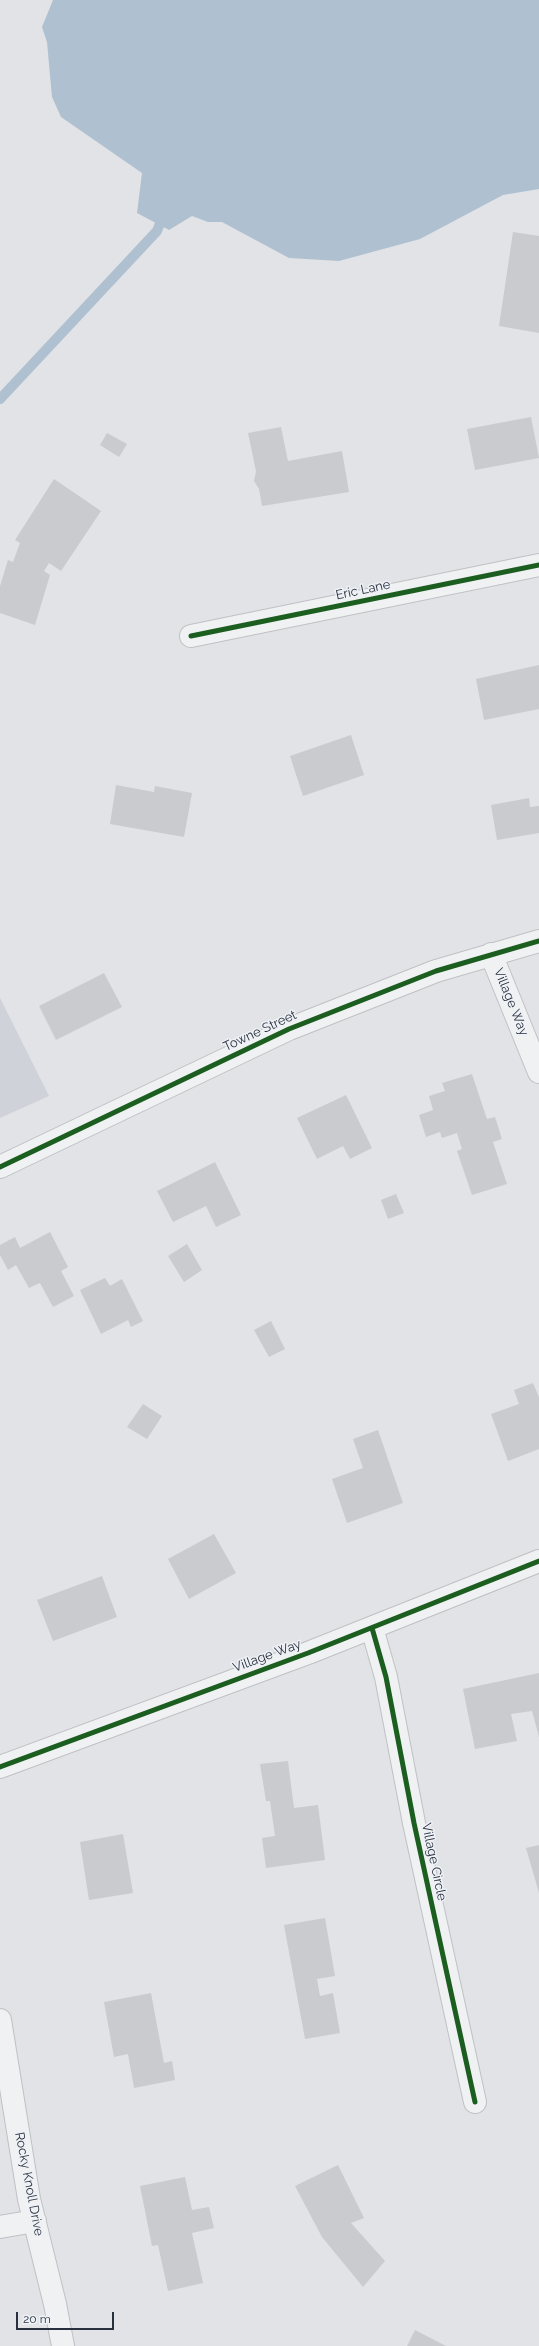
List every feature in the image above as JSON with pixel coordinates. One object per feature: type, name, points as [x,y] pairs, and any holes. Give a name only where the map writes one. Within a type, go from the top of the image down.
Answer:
[{"type":"street","name":"Eric Lane","points":[[191,636],[539,565]]},
{"type":"street","name":"Towne Street","points":[[0,1167],[289,1029],[436,971],[539,940]]},
{"type":"street","name":"Village Way","points":[[491,954],[539,1072]]},
{"type":"street","name":"Village Way","points":[[0,1767],[372,1628],[539,1561]]},
{"type":"street","name":"Village Circle","points":[[372,1628],[386,1677],[414,1823],[475,2102]]},
{"type":"street","name":"Rocky Knoll Drive","points":[[0,2020],[28,2198],[55,2304],[63,2346]]},
{"type":"street","points":[[0,2227],[35,2222]]},
{"type":"shaded area","points":[[0,998],[49,1096],[0,1118]]},
{"type":"water","points":[[53,0],[539,0],[539,189],[503,195],[420,239],[339,261],[289,258],[222,222],[208,222],[192,216],[169,230],[137,213],[142,173],[61,117],[52,97],[47,42],[42,27]]},
{"type":"building","points":[[513,232],[539,236],[539,333],[499,326]]},
{"type":"building","points":[[531,417],[539,458],[475,470],[467,429]]},
{"type":"building","points":[[281,427],[288,461],[342,451],[349,492],[262,506],[259,489],[254,481],[256,471],[248,433]]},
{"type":"building","points":[[107,433],[127,444],[119,457],[100,445]]},
{"type":"building","points":[[54,479],[101,511],[61,571],[49,563],[44,571],[50,575],[35,625],[0,613],[0,586],[8,560],[13,562],[20,543],[15,540]]},
{"type":"building","points":[[539,665],[539,709],[484,720],[476,679]]},
{"type":"building","points":[[351,735],[364,775],[303,796],[290,756]]},
{"type":"building","points":[[116,785],[154,792],[155,786],[192,793],[184,837],[110,824]]},
{"type":"building","points":[[529,798],[530,807],[539,806],[539,833],[497,840],[491,805]]},
{"type":"building","points":[[104,973],[122,1007],[56,1040],[39,1006]]},
{"type":"building","points":[[472,1074],[487,1119],[495,1117],[502,1139],[493,1142],[507,1184],[472,1195],[457,1151],[462,1149],[457,1133],[442,1138],[440,1132],[426,1137],[419,1115],[433,1110],[429,1096],[445,1091],[442,1083]]},
{"type":"building","points":[[346,1095],[372,1148],[350,1159],[343,1146],[317,1159],[297,1118]]},
{"type":"building","points":[[215,1162],[241,1215],[216,1227],[206,1206],[173,1222],[157,1191]]},
{"type":"building","points":[[396,1194],[404,1213],[388,1219],[381,1200]]},
{"type":"building","points":[[50,1232],[68,1267],[61,1271],[74,1296],[53,1307],[40,1283],[29,1288],[16,1265],[8,1270],[0,1255],[0,1245],[15,1237],[20,1248]]},
{"type":"building","points":[[187,1244],[202,1270],[184,1282],[168,1256]]},
{"type":"building","points":[[105,1278],[110,1286],[122,1279],[143,1321],[131,1327],[128,1320],[101,1334],[80,1290]]},
{"type":"building","points":[[271,1321],[285,1349],[269,1357],[254,1330]]},
{"type":"building","points":[[533,1383],[539,1397],[539,1449],[508,1461],[491,1414],[519,1404],[514,1390]]},
{"type":"building","points":[[143,1404],[162,1416],[147,1439],[127,1427]]},
{"type":"building","points":[[378,1430],[403,1503],[347,1523],[332,1479],[363,1468],[353,1439]]},
{"type":"building","points":[[214,1534],[236,1573],[189,1599],[168,1559]]},
{"type":"building","points":[[102,1576],[117,1617],[53,1641],[37,1600]]},
{"type":"building","points":[[539,1673],[539,1737],[532,1711],[511,1714],[517,1741],[475,1749],[463,1689]]},
{"type":"building","points":[[288,1761],[294,1808],[318,1805],[325,1860],[266,1868],[262,1838],[275,1836],[270,1801],[266,1801],[260,1764]]},
{"type":"building","points":[[123,1834],[133,1893],[89,1900],[80,1842]]},
{"type":"building","points":[[539,1845],[539,1893],[526,1848]]},
{"type":"building","points":[[325,1918],[335,1976],[317,1979],[320,1996],[333,1993],[340,2033],[305,2039],[284,1925]]},
{"type":"building","points":[[151,1993],[164,2063],[172,2061],[175,2080],[134,2088],[128,2054],[114,2057],[104,2002]]},
{"type":"building","points":[[338,2165],[364,2218],[351,2223],[385,2261],[363,2287],[322,2237],[295,2186]]},
{"type":"building","points":[[185,2177],[192,2210],[209,2207],[214,2228],[192,2233],[203,2283],[168,2291],[158,2245],[152,2246],[140,2186]]},
{"type":"building","points":[[415,2330],[446,2346],[407,2346]]},
{"type":"waterway","points":[[0,399],[157,231],[164,213]]},
{"type":"cycle path","points":[[191,636],[539,565]]},
{"type":"cycle path","points":[[0,1167],[289,1029],[436,971],[539,941]]},
{"type":"cycle path","points":[[0,1767],[308,1653],[539,1561]]},
{"type":"cycle path","points":[[372,1628],[386,1677],[414,1823],[475,2102]]}]
